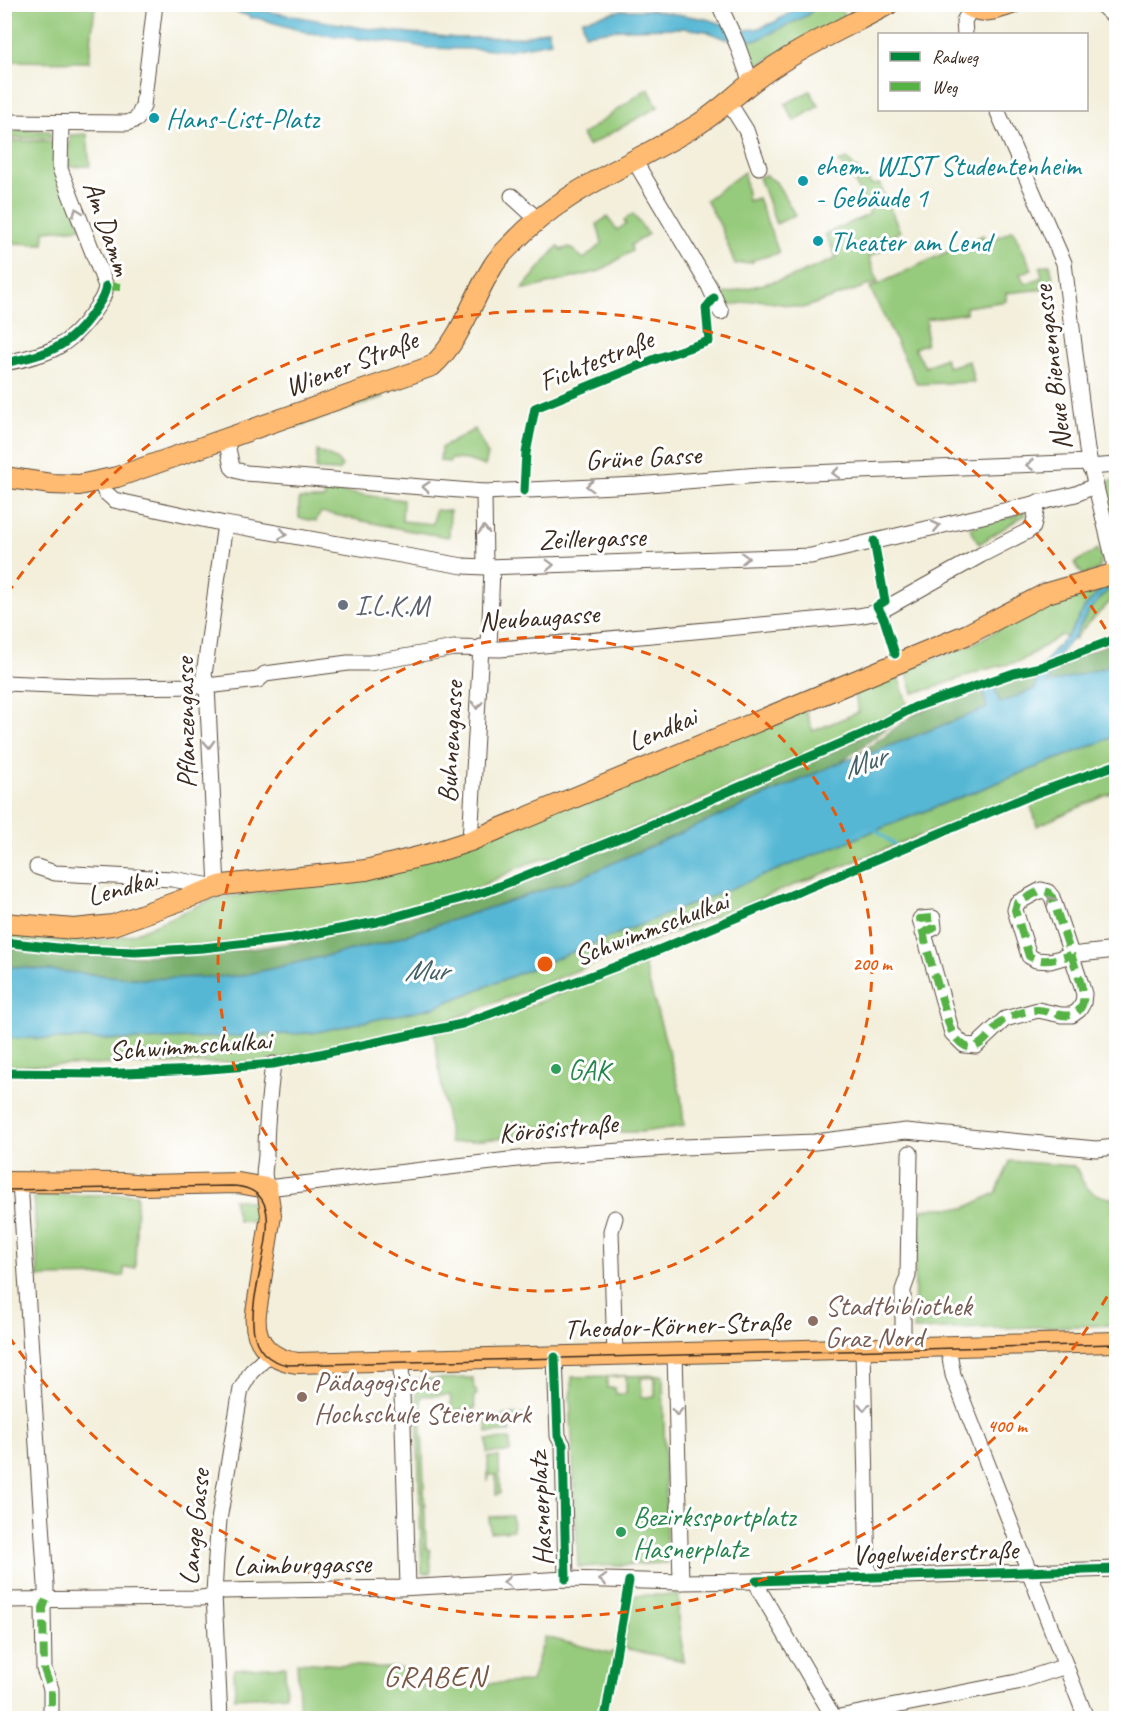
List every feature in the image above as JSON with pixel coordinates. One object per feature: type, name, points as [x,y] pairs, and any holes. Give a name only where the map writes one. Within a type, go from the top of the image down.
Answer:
[{"type":"main road","name":"Wiener Straße","points":[[4,477],[79,485],[101,482],[432,366],[447,351],[458,334],[494,265],[514,241],[547,211],[699,124],[729,103],[751,83],[808,48],[889,4]]},
{"type":"main road","points":[[969,7],[991,11],[1012,4]]},
{"type":"main road","name":"Lendkai","points":[[4,923],[74,929],[113,925],[217,887],[366,870],[430,854],[470,840],[968,634],[1047,593],[1115,573]]},
{"type":"main road","name":"Körösistraße","points":[[12,1182],[144,1185],[238,1183],[267,1188]]},
{"type":"main road","points":[[267,1188],[271,1215],[255,1321],[263,1347],[270,1354]]},
{"type":"main road","name":"Theodor-Körner-Straße","points":[[270,1354],[287,1362],[297,1363],[1116,1342]]},
{"type":"street","points":[[4,122],[128,123],[137,119],[143,106],[155,4]]},
{"type":"street","points":[[1100,4],[1116,18]]},
{"type":"street","points":[[965,33],[964,21],[969,7]]},
{"type":"street","points":[[722,11],[751,83]]},
{"type":"street","points":[[729,103],[746,130],[759,167]]},
{"type":"street","name":"Neue Bienengasse","points":[[997,111],[1064,262],[1089,464],[1114,561],[1115,573]]},
{"type":"street","name":"Am Damm","points":[[4,363],[37,357],[60,347],[83,328],[105,295],[106,286],[60,169],[61,123]]},
{"type":"street","points":[[634,160],[709,286],[721,312]]},
{"type":"street","points":[[512,196],[537,219]]},
{"type":"street","name":"Grüne Gasse","points":[[226,439],[232,467],[246,473],[484,492],[637,485],[759,475],[1089,464]]},
{"type":"street","points":[[1089,464],[1116,465]]},
{"type":"street","name":"Zeillergasse","points":[[101,482],[105,492],[114,500],[225,524],[463,566],[488,567],[811,556],[1076,494],[1094,486]]},
{"type":"street","name":"Buhnengasse","points":[[470,840],[485,647],[488,567],[484,492]]},
{"type":"street","name":"Neubaugasse","points":[[4,683],[103,687],[207,686],[258,680],[264,674],[348,663],[370,663],[454,648],[500,648],[858,616],[879,612],[1028,531],[1033,527],[1038,502]]},
{"type":"street","name":"Pflanzengasse","points":[[217,887],[207,686],[204,675],[225,524]]},
{"type":"street","name":"Lendkai","points":[[37,867],[55,873],[172,879],[217,887]]},
{"type":"street","points":[[933,918],[920,919],[923,933],[952,1033],[963,1046],[976,1046],[1005,1019],[1038,1010],[1072,1015],[1083,1003],[1084,994],[1071,955],[1048,892],[1041,890],[1017,903],[1015,910],[1029,956],[1036,960],[1050,961],[1071,955],[1116,950]]},
{"type":"street","points":[[267,1188],[262,1175],[266,1158],[265,1143],[273,1064]]},
{"type":"street","name":"Körösistraße","points":[[267,1188],[544,1156],[683,1147],[815,1142],[906,1131],[1096,1149],[1116,1147]]},
{"type":"street","points":[[903,1347],[903,1290],[909,1276],[910,1153]]},
{"type":"street","points":[[12,1182],[46,1600],[43,1608],[44,1670],[51,1689],[51,1719]]},
{"type":"street","points":[[615,1218],[611,1231],[615,1356]]},
{"type":"street","points":[[948,1347],[953,1375],[1086,1719]]},
{"type":"street","points":[[863,1349],[868,1577]]},
{"type":"street","points":[[675,1353],[681,1582]]},
{"type":"street","name":"Lange Gasse","points":[[220,1719],[214,1595],[219,1520],[241,1389],[251,1372],[270,1354]]},
{"type":"street","name":"Hasnerplatz","points":[[555,1357],[558,1436],[562,1445],[566,1579],[681,1582]]},
{"type":"street","points":[[401,1361],[408,1587]]},
{"type":"street","name":"Vogelweiderstraße","points":[[681,1582],[1116,1569]]},
{"type":"street","name":"Laimburggasse","points":[[4,1600],[201,1598],[222,1591],[408,1587],[566,1579]]},
{"type":"street","points":[[756,1581],[834,1718],[1017,1682],[1066,1666]]},
{"type":"green space","points":[[5,4],[95,5],[89,62],[5,61]]},
{"type":"green space","points":[[817,5],[839,5],[845,17],[760,64],[753,62],[743,41],[757,40],[808,15]]},
{"type":"green space","points":[[648,88],[658,107],[588,146],[582,135]]},
{"type":"green space","points":[[810,91],[819,106],[794,121],[785,104]]},
{"type":"green space","points":[[5,130],[50,131],[50,138],[5,138]]},
{"type":"green space","points":[[87,134],[90,166],[68,167],[70,135]]},
{"type":"green space","points":[[5,141],[57,141],[81,228],[44,231],[44,244],[5,243]]},
{"type":"green space","points":[[847,159],[872,185],[880,184],[900,232],[884,240],[887,248],[869,257],[878,282],[803,308],[759,300],[727,306],[723,294],[792,277],[837,258],[825,234],[870,214],[852,177],[838,162]]},
{"type":"green space","points":[[744,172],[748,201],[758,198],[779,253],[753,260],[753,262],[735,264],[720,225],[706,200]]},
{"type":"green space","points":[[765,175],[776,182],[795,215],[776,224],[759,177]]},
{"type":"green space","points":[[633,214],[648,234],[631,245],[632,251],[600,271],[522,289],[558,246],[561,250],[569,247],[584,259],[602,243],[597,224],[607,217],[617,230],[626,224],[624,220]]},
{"type":"green space","points":[[1013,230],[1032,269],[1020,274],[1025,284],[1042,277],[1040,267],[1050,264],[1055,288],[1006,293],[1006,301],[966,307],[966,313],[927,319],[926,344],[914,348],[925,367],[945,358],[948,367],[969,361],[974,382],[917,384],[870,288],[983,235],[986,243]]},
{"type":"green space","points":[[383,394],[384,397],[296,427],[295,424]]},
{"type":"green space","points":[[475,429],[488,455],[485,466],[467,460],[440,461],[441,448]]},
{"type":"green space","points":[[317,451],[336,459],[342,466],[338,471],[316,470]]},
{"type":"green space","points":[[1116,480],[1116,544],[1102,490],[1110,488],[1109,481]]},
{"type":"green space","points":[[326,490],[403,500],[402,521],[433,524],[435,510],[450,511],[449,537],[321,512],[316,521],[299,518],[299,499],[324,499]]},
{"type":"green space","points":[[1024,512],[1025,515],[979,544],[970,528],[988,521],[1016,516],[1017,513]]},
{"type":"green space","points":[[1098,549],[1099,554],[1102,554],[1099,569],[1083,575],[1074,563]]},
{"type":"green space","points":[[1116,584],[1116,595],[1074,640],[1061,635],[1021,661],[983,670],[913,693],[906,670],[973,644],[1054,598]]},
{"type":"green space","points":[[1116,641],[1116,664],[1047,685],[1048,677],[1054,666]]},
{"type":"green space","points":[[1039,672],[1035,688],[1000,703],[993,683],[1010,677]]},
{"type":"green space","points":[[897,673],[907,703],[896,713],[649,823],[571,851],[526,864],[469,892],[371,919],[289,936],[198,946],[76,948],[5,940],[5,935],[82,941],[117,938],[136,933],[213,899],[363,877],[805,709],[813,731],[859,712],[853,690]]},
{"type":"green space","points":[[982,686],[987,708],[855,757],[915,714]]},
{"type":"green space","points":[[890,722],[891,725],[841,762],[577,879],[382,943],[240,976],[141,979],[5,966],[4,948],[135,956],[214,953],[280,945],[410,916],[536,876],[598,852],[805,764]]},
{"type":"green space","points":[[1116,736],[1116,791],[1037,826],[1029,799],[983,811],[448,1021],[265,1062],[5,1066],[4,1038],[144,1040],[892,824]]},
{"type":"green space","name":"GAK","points":[[643,962],[681,1095],[684,1126],[642,1132],[565,1132],[450,1143],[434,1033],[495,1019]]},
{"type":"green space","points":[[1010,1161],[1073,1166],[1089,1190],[1116,1199],[1116,1325],[914,1330],[916,1211],[935,1208],[965,1208],[996,1193]]},
{"type":"green space","points":[[137,1194],[135,1268],[124,1268],[124,1276],[38,1277],[34,1196]]},
{"type":"green space","points":[[233,1199],[256,1202],[260,1207],[259,1222],[238,1221]]},
{"type":"green space","points":[[663,1375],[667,1563],[578,1567],[570,1395],[572,1394],[572,1377]],"holes":[[[626,1376],[626,1394],[616,1394],[615,1388],[607,1388],[607,1377]],[[655,1377],[655,1397],[642,1397],[641,1378]]]},
{"type":"green space","points":[[473,1378],[477,1395],[474,1395],[475,1409],[452,1410],[450,1395],[421,1396],[426,1549],[430,1550],[431,1573],[422,1573],[416,1379]]},
{"type":"green space","points":[[526,1415],[526,1421],[510,1422],[510,1432],[487,1433],[486,1418]]},
{"type":"green space","points":[[510,1439],[510,1452],[487,1453],[487,1440]]},
{"type":"green space","points":[[488,1457],[499,1457],[500,1494],[496,1495],[496,1475],[489,1475],[488,1482]]},
{"type":"green space","points":[[512,1516],[513,1530],[490,1532],[489,1517]]},
{"type":"green space","points":[[632,1595],[679,1595],[678,1618],[684,1661],[623,1648]]},
{"type":"green space","points":[[545,1637],[610,1653],[616,1651],[605,1718],[300,1718],[297,1662],[406,1669],[407,1686],[531,1682]]},
{"type":"green space","points":[[285,1666],[286,1695],[235,1698],[234,1669]]},
{"type":"water","points":[[215,5],[248,5],[259,10],[363,28],[456,38],[523,37],[548,30],[551,42],[506,50],[426,48],[309,33],[250,18]]},
{"type":"water","points":[[802,5],[817,5],[808,15],[757,40],[743,41],[726,39],[706,31],[683,28],[620,29],[585,34],[582,20],[622,10],[652,10],[706,19],[743,30],[756,29],[775,22]]},
{"type":"water","name":"Mur","points":[[1104,586],[1108,590],[1089,611],[1074,637],[1057,657],[1047,684],[1116,664],[1116,736],[435,1007],[313,1033],[144,1040],[5,1038],[5,966],[141,979],[240,976],[382,943],[577,879],[841,762],[879,750],[987,708],[982,686],[993,683],[1000,703],[1035,689],[1039,672],[1052,652],[1069,634],[1085,607]]},
{"type":"waterway","points":[[875,829],[895,845]]},
{"type":"tram line","points":[[4,1190],[231,1186],[257,1194],[267,1212],[266,1239],[254,1301],[254,1330],[263,1353],[288,1365],[1116,1344]]},
{"type":"marked path","points":[[106,286],[121,287]]},
{"type":"marked path","points":[[923,933],[934,928],[933,918],[920,919],[922,930],[948,1023],[954,1035],[968,1047],[980,1044],[1000,1023],[1012,1016],[1036,1010],[1070,1015],[1075,1014],[1083,1004],[1081,984],[1052,897],[1048,892],[1041,890],[1017,903],[1015,910],[1029,956],[1045,960],[1071,955]]},
{"type":"marked path","points":[[46,1600],[43,1608],[44,1669],[51,1689],[51,1718]]},
{"type":"cycle path","points":[[4,363],[45,353],[66,342],[85,324],[103,296],[106,286]]},
{"type":"cycle path","name":"Fichtestraße","points":[[524,491],[526,453],[535,408],[658,358],[709,341],[706,308],[714,298]]},
{"type":"cycle path","points":[[874,541],[885,601],[877,606],[884,619],[895,654]]},
{"type":"cycle path","points":[[4,942],[75,950],[136,952],[203,948],[293,938],[376,922],[487,891],[632,833],[863,734],[915,707],[1014,673],[1041,667],[1116,639]]},
{"type":"cycle path","name":"Schwimmschulkai","points":[[4,1073],[101,1074],[273,1064],[462,1024],[644,956],[1034,794],[1116,765]]},
{"type":"cycle path","points":[[555,1357],[558,1436],[563,1445],[566,1579]]},
{"type":"cycle path","points":[[756,1581],[1116,1569]]},
{"type":"cycle path","points":[[605,1718],[629,1581]]},
{"type":"place","name":"Hans-List-Platz","points":[[154,118]]},
{"type":"place","name":"ehem. WIST Studentenheim - Gebäude 1","points":[[803,181]]},
{"type":"place","name":"Theater am Lend","points":[[818,241]]},
{"type":"place","name":"I.L.K.M","points":[[343,605]]},
{"type":"place","name":"GAK","points":[[556,1069]]},
{"type":"place","name":"Stadtbibliothek Graz Nord","points":[[813,1321]]},
{"type":"place","name":"Pädagogische Hochschule Steiermark","points":[[302,1397]]},
{"type":"place","name":"Bezirkssportplatz Hasnerplatz","points":[[621,1532]]},
{"type":"district","name":"GRABEN","points":[[435,1676]]}]
